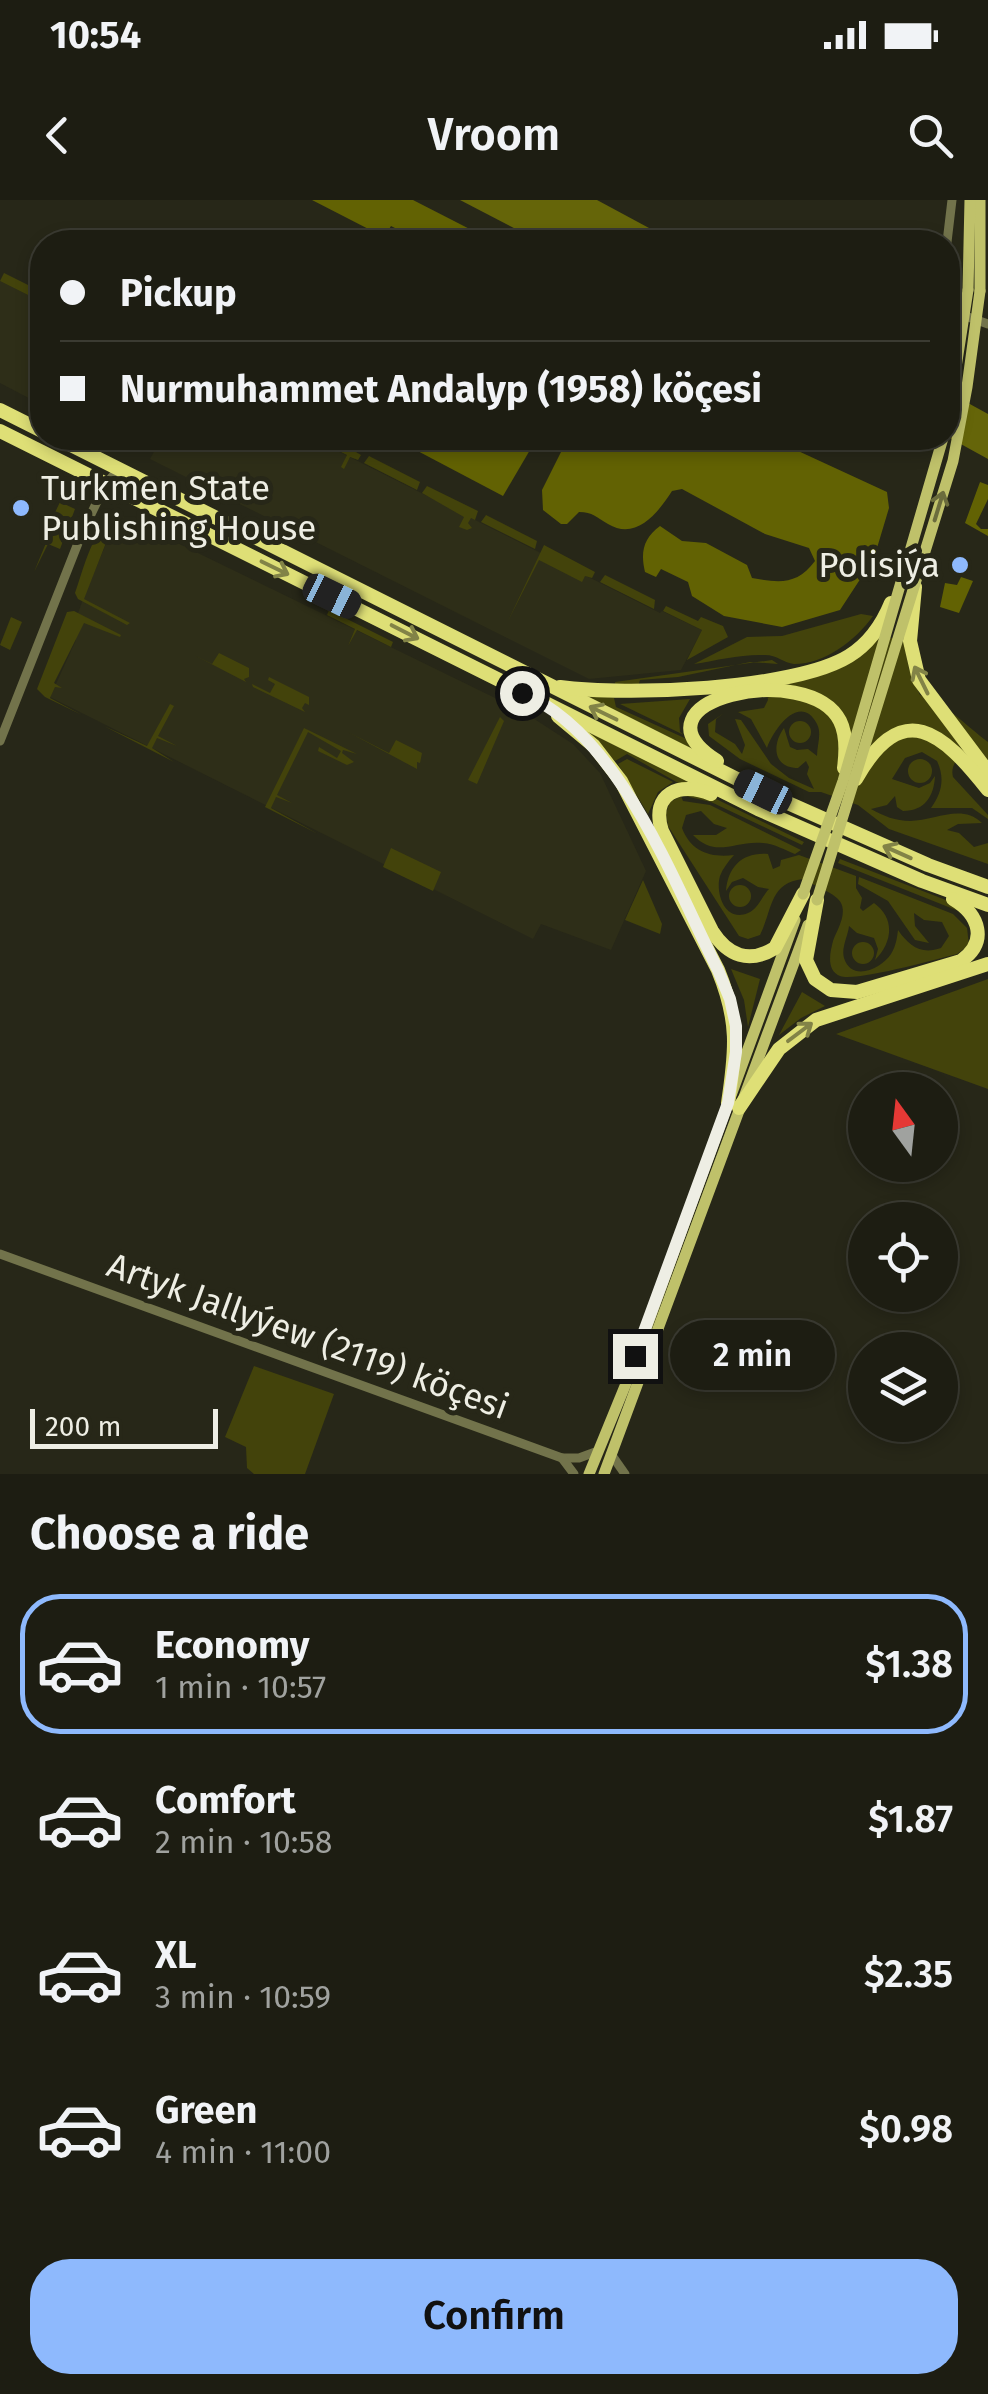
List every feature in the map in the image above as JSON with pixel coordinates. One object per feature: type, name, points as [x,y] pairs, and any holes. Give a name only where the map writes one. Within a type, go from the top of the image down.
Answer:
[{"type":"highway","points":[[0,410],[30,424]]},
{"type":"highway","points":[[0,431],[30,446]]},
{"type":"highway","points":[[37,450],[758,809],[922,881],[988,905]]},
{"type":"highway","points":[[80,450],[763,792],[928,865],[988,887]]},
{"type":"highway","points":[[763,792],[698,747],[692,730],[695,713],[708,701],[837,663],[878,631],[909,584]]},
{"type":"highway","points":[[909,584],[915,670],[988,790]]},
{"type":"highway","points":[[545,684],[617,693],[757,686],[801,694],[819,700],[842,724],[848,782]]},
{"type":"highway","points":[[538,700],[594,746],[613,768],[718,970],[736,1026],[734,1105]]},
{"type":"highway","points":[[848,782],[876,746],[903,731],[932,735],[988,772]]},
{"type":"highway","points":[[758,809],[740,808],[703,790],[685,788],[663,800],[660,824],[712,930],[722,945],[736,955],[754,957],[775,948],[810,897]]},
{"type":"highway","points":[[928,865],[988,876]]},
{"type":"highway","points":[[810,897],[806,953],[810,973],[831,990],[856,992],[961,961],[978,949],[982,930],[972,912],[922,881]]},
{"type":"highway","points":[[734,1105],[779,1049],[816,1020],[988,964]]},
{"type":"main road","points":[[960,360],[974,291],[970,200]]},
{"type":"main road","points":[[960,427],[980,200]]},
{"type":"main road","points":[[909,584],[940,450]]},
{"type":"main road","points":[[590,1474],[605,1452],[810,897],[953,450]]},
{"type":"main road","points":[[604,1474],[605,1452]]},
{"type":"street","points":[[949,230],[952,200]]},
{"type":"street","points":[[960,314],[988,324]]},
{"type":"street","points":[[0,741],[82,533],[118,470]]},
{"type":"street","name":"Artyk Jallyýew (2119) köçesi","points":[[0,1254],[562,1458]]},
{"type":"street","points":[[562,1458],[605,1452],[625,1474]]},
{"type":"street","points":[[562,1458],[574,1474]]},
{"type":"shaded area","points":[[312,200],[413,200],[472,230],[399,230],[391,226],[388,230],[370,230]]},
{"type":"shaded area","points":[[460,200],[597,200],[653,230],[518,230]]},
{"type":"shaded area","points":[[4,273],[30,286],[30,296],[0,281]]},
{"type":"shaded area","points":[[0,281],[30,296],[30,399],[0,383]]},
{"type":"shaded area","points":[[960,399],[988,414],[988,459],[960,444]]},
{"type":"shaded area","points":[[155,450],[336,450],[660,613],[702,630],[681,670],[589,679],[150,459]]},
{"type":"shaded area","points":[[337,450],[352,450],[361,455],[358,460],[350,457],[344,469],[341,467],[347,455]]},
{"type":"shaded area","points":[[416,450],[530,450],[503,496]]},
{"type":"shaded area","points":[[562,450],[796,450],[887,492],[889,508],[874,558],[840,610],[782,627],[724,616],[692,596],[688,582],[661,569],[656,577],[645,572],[645,546],[660,526],[682,541],[706,543],[747,565],[752,578],[779,581],[795,578],[808,569],[815,561],[809,548],[765,534],[682,489],[672,491],[645,522],[628,529],[579,512],[567,524],[561,524],[543,510],[542,490]]},
{"type":"shaded area","points":[[369,456],[420,482],[417,490],[364,463]]},
{"type":"shaded area","points":[[980,482],[988,485],[988,499],[976,524],[988,529],[988,536],[965,523]]},
{"type":"shaded area","points":[[427,486],[478,511],[475,520],[471,518],[468,523],[472,528],[459,527],[464,517],[422,493]]},
{"type":"shaded area","points":[[60,502],[75,509],[60,549],[48,544],[34,572],[46,543],[42,540]]},
{"type":"shaded area","points":[[486,515],[537,541],[535,549],[481,522]]},
{"type":"shaded area","points":[[121,516],[117,523],[126,528],[116,526],[111,530],[84,599],[130,623],[127,625],[78,599],[75,593],[97,537],[111,520]]},
{"type":"shaded area","points":[[122,516],[522,711],[573,744],[600,773],[646,871],[611,950],[541,924],[533,939],[50,697],[76,640],[70,636],[83,599],[112,529]]},
{"type":"shaded area","points":[[544,545],[595,572],[582,582],[539,560],[508,621]]},
{"type":"shaded area","points":[[605,575],[655,600],[654,609],[600,582]]},
{"type":"shaded area","points":[[961,577],[973,581],[959,613],[940,607],[945,583],[957,585]]},
{"type":"shaded area","points":[[666,606],[698,621],[701,617],[723,626],[728,637],[687,660],[702,630],[663,611]]},
{"type":"shaded area","points":[[329,610],[393,642],[391,647],[357,630],[348,646],[355,629],[327,615]]},
{"type":"shaded area","points":[[74,611],[121,635],[84,623],[54,683],[62,688],[55,687],[50,698],[82,715],[45,697],[37,689],[67,612]]},
{"type":"shaded area","points":[[861,614],[873,616],[849,642],[817,660],[794,664],[756,655],[694,664],[747,637],[782,636]]},
{"type":"shaded area","points":[[11,617],[22,622],[10,650],[0,645]]},
{"type":"shaded area","points":[[881,635],[904,642],[909,669],[920,695],[947,709],[988,742],[988,764],[974,744],[958,758],[952,772],[988,819],[972,808],[931,808],[942,779],[937,761],[922,752],[905,758],[892,779],[919,788],[935,776],[927,801],[903,811],[897,807],[895,796],[887,805],[871,809],[905,821],[957,814],[974,817],[982,823],[958,824],[947,830],[959,833],[974,847],[988,843],[988,864],[889,829],[858,805],[821,792],[809,792],[740,759],[709,736],[708,724],[724,713],[716,719],[715,732],[735,744],[742,754],[745,745],[735,719],[741,720],[771,764],[789,778],[814,789],[806,761],[798,768],[790,767],[780,760],[776,749],[784,728],[790,747],[808,749],[817,756],[819,732],[810,715],[803,712],[788,717],[767,748],[751,719],[738,712],[764,708],[768,700],[766,686],[829,672]]},
{"type":"shaded area","points":[[219,653],[249,668],[246,682],[194,655],[212,664]]},
{"type":"shaded area","points":[[734,665],[678,677],[640,680],[637,690],[616,690],[615,682]]},
{"type":"shaded area","points":[[269,677],[309,697],[309,705],[305,703],[302,708],[305,712],[253,687],[252,684],[270,693],[275,684]]},
{"type":"shaded area","points":[[581,693],[614,698],[616,707],[689,740],[696,751]]},
{"type":"shaded area","points":[[690,699],[679,718],[684,735],[620,704]]},
{"type":"shaded area","points":[[170,704],[174,706],[158,736],[177,746],[157,738],[152,748],[174,762],[104,726],[147,746]]},
{"type":"shaded area","points":[[500,717],[504,721],[477,784],[468,780]]},
{"type":"shaded area","points":[[800,721],[808,724],[808,740],[800,743],[792,740],[789,732],[792,724]]},
{"type":"shaded area","points":[[304,728],[357,754],[343,750],[354,762],[347,765],[318,751],[319,747],[337,758],[341,751],[308,732],[277,795],[292,803],[276,797],[271,808],[318,834],[265,807]]},
{"type":"shaded area","points":[[584,730],[692,782],[680,784],[627,754],[615,761]]},
{"type":"shaded area","points":[[348,732],[389,753],[396,740],[422,753],[420,763],[417,762],[417,769]]},
{"type":"shaded area","points":[[627,759],[673,782],[658,792],[648,814],[618,764]]},
{"type":"shaded area","points":[[920,759],[932,771],[920,783],[908,771]]},
{"type":"shaded area","points":[[688,791],[714,798],[804,842],[802,845],[711,802],[685,796]]},
{"type":"shaded area","points":[[681,796],[683,801],[710,805],[801,850],[795,854],[763,843],[710,846],[693,835],[716,835],[727,828],[714,824],[701,811],[686,815],[682,828],[696,848],[710,854],[734,855],[719,883],[724,905],[733,914],[751,911],[769,889],[743,878],[732,882],[726,891],[738,863],[768,854],[773,869],[780,866],[781,860],[799,855],[856,876],[856,888],[862,898],[860,908],[863,911],[874,903],[886,916],[888,938],[875,960],[878,949],[874,938],[849,926],[843,954],[853,970],[867,971],[887,959],[898,930],[911,945],[922,950],[941,948],[949,936],[942,922],[924,920],[914,913],[915,926],[929,943],[915,940],[888,901],[858,884],[859,877],[953,914],[967,928],[969,945],[957,954],[915,965],[862,976],[840,976],[830,961],[843,908],[830,893],[803,879],[792,881],[778,892],[760,935],[748,939],[739,936],[668,826],[666,813],[670,802]]},
{"type":"shaded area","points":[[391,848],[441,872],[433,891],[383,867]]},
{"type":"shaded area","points":[[840,859],[951,902],[961,912],[838,863]]},
{"type":"shaded area","points":[[643,880],[662,924],[660,934],[625,920]]},
{"type":"shaded area","points":[[740,885],[748,888],[748,904],[740,907],[732,904],[729,896],[732,888]]},
{"type":"shaded area","points":[[863,942],[871,945],[871,961],[863,964],[855,961],[852,953],[855,945]]},
{"type":"shaded area","points":[[731,969],[760,979],[748,1027],[744,1000]]},
{"type":"shaded area","points":[[988,979],[988,1089],[958,1078],[958,1072],[941,1072],[836,1034]]},
{"type":"shaded area","points":[[802,992],[825,1006],[779,1035]]},
{"type":"shaded area","points":[[254,1366],[334,1394],[305,1474],[254,1474],[247,1468],[246,1447],[225,1437]]},
{"type":"place","name":"Turkmen State Publishing House","points":[[21,508]]},
{"type":"place","name":"Polisiýa","points":[[960,565]]},
{"type":"route","points":[[522,693],[538,700],[594,746],[613,768],[718,970],[736,1026],[728,1103],[635,1356]]}]
